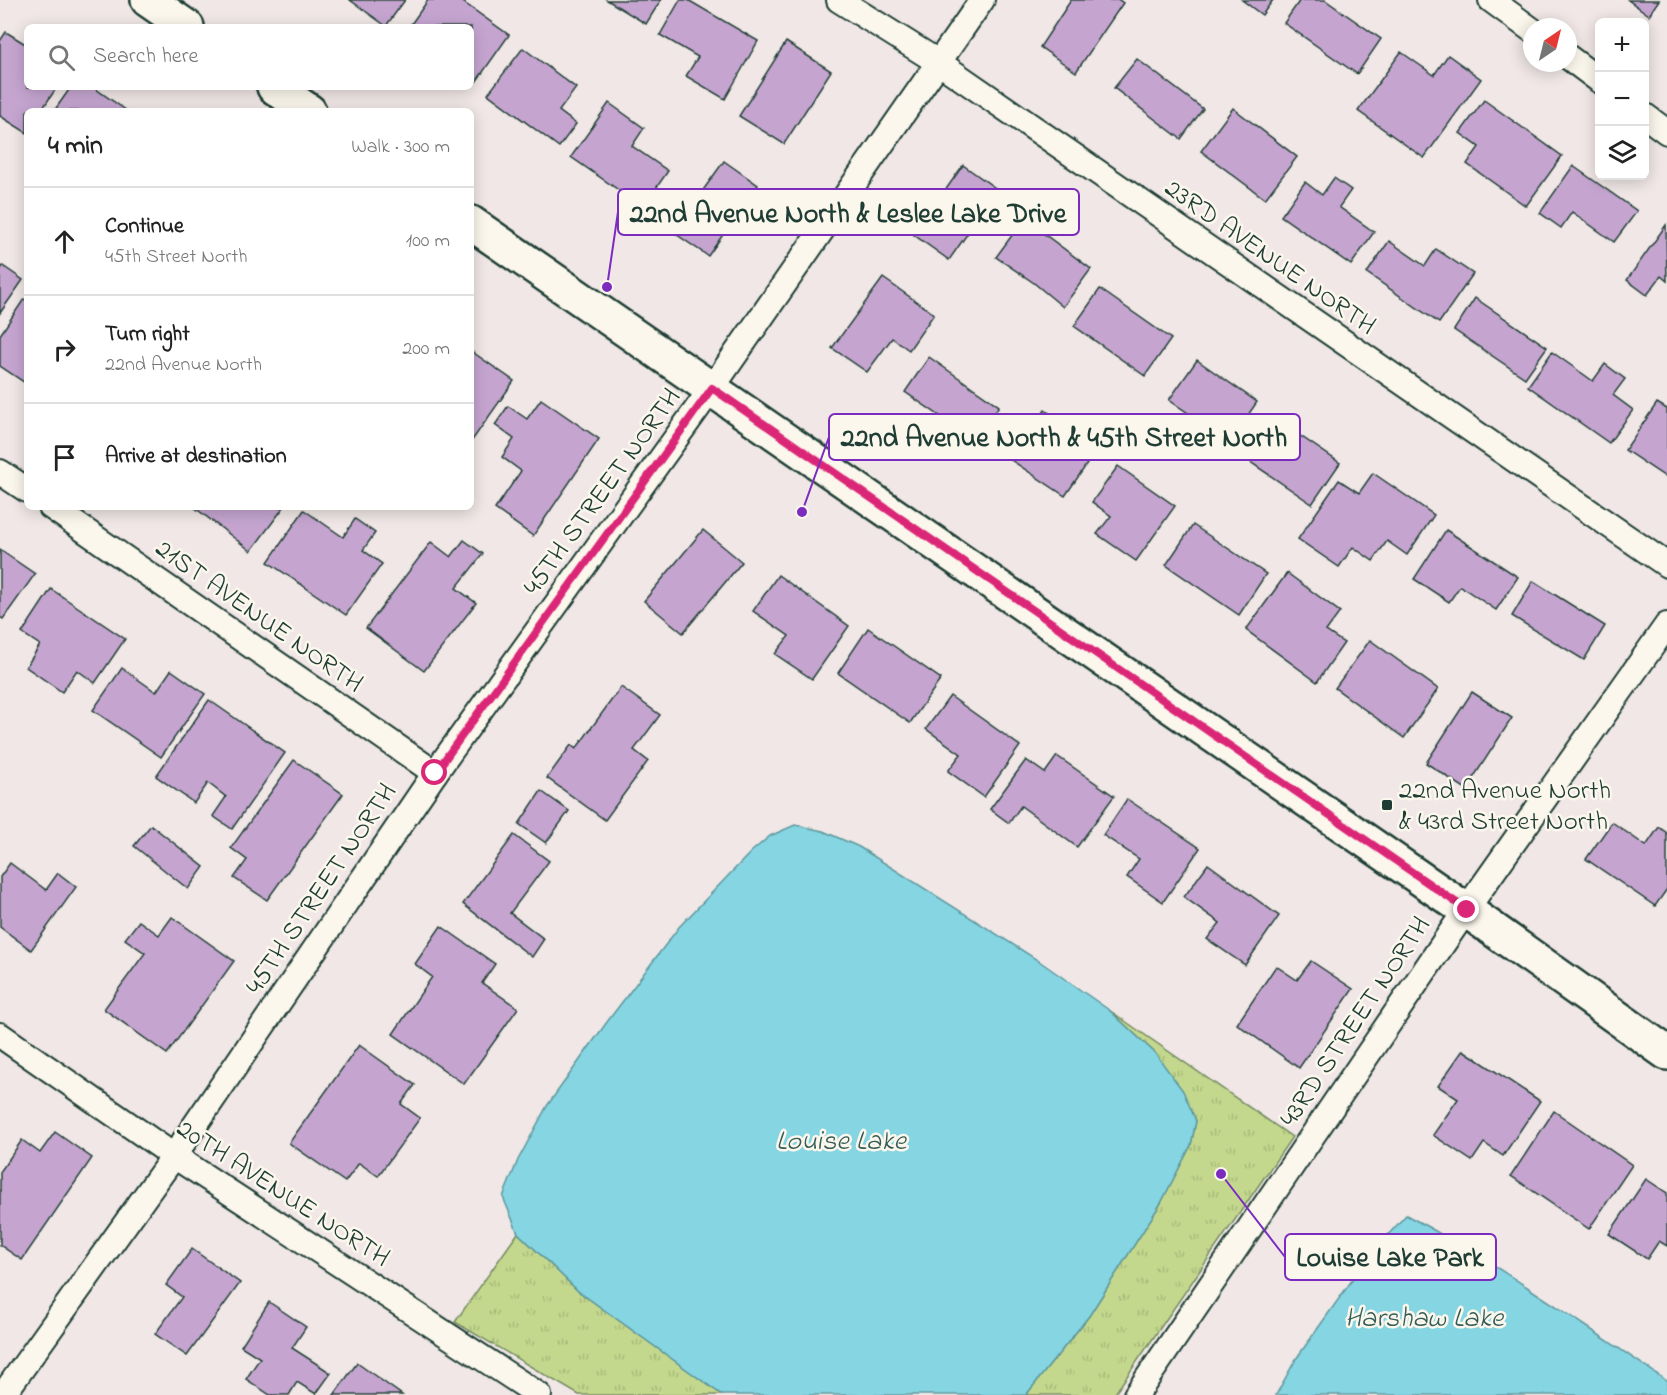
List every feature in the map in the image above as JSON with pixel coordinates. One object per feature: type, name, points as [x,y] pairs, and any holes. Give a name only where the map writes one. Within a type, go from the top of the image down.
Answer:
[{"type":"main road","points":[[148,0],[183,24]]},
{"type":"main road","points":[[278,90],[305,108]]},
{"type":"main road","points":[[474,225],[1467,910],[1667,1053]]},
{"type":"street","name":"23RD AVENUE NORTH","points":[[839,0],[938,62],[1667,565]]},
{"type":"street","name":"45TH STREET NORTH","points":[[3,1395],[174,1156],[435,773],[712,388],[982,0]]},
{"type":"street","points":[[1491,0],[1523,23]]},
{"type":"street","points":[[1577,64],[1595,78]]},
{"type":"street","points":[[1649,119],[1667,132]]},
{"type":"street","points":[[0,472],[24,488]]},
{"type":"street","name":"21ST AVENUE NORTH","points":[[55,510],[435,773]]},
{"type":"street","name":"43RD STREET NORTH","points":[[1136,1395],[1467,910],[1667,625]]},
{"type":"street","name":"20TH AVENUE NORTH","points":[[0,1035],[174,1156],[539,1395]]},
{"type":"green space","points":[[1109,1010],[1292,1137],[1114,1395],[1026,1395],[1089,1316],[1161,1203],[1191,1145],[1196,1121],[1155,1053]]},
{"type":"green space","points":[[518,1233],[578,1291],[722,1395],[579,1395],[455,1322]]},
{"type":"water","name":"Louise Lake","points":[[795,825],[823,831],[859,847],[1039,961],[1109,1010],[1155,1053],[1183,1091],[1196,1121],[1191,1145],[1161,1203],[1089,1316],[1026,1395],[722,1395],[578,1291],[518,1233],[503,1197],[518,1160],[547,1106],[679,927],[751,852],[770,836]]},
{"type":"water","name":"Harshaw Lake","points":[[1406,1215],[1473,1253],[1667,1381],[1667,1395],[1276,1395],[1296,1359],[1370,1255]]},
{"type":"building","points":[[350,0],[405,0],[387,24],[383,24]]},
{"type":"building","points":[[428,0],[460,0],[509,35],[476,82],[474,80],[474,24],[411,24]]},
{"type":"building","points":[[607,0],[661,0],[646,24]]},
{"type":"building","points":[[680,0],[688,0],[758,41],[725,99],[686,76],[698,57],[660,35]]},
{"type":"building","points":[[1071,0],[1119,0],[1123,3],[1076,72],[1040,47]]},
{"type":"building","points":[[1242,0],[1273,0],[1262,15]]},
{"type":"building","points":[[1300,0],[1325,0],[1381,39],[1357,74],[1284,23]]},
{"type":"building","points":[[1628,0],[1659,0],[1649,15]]},
{"type":"building","points":[[6,32],[24,43],[24,90],[55,90],[43,108],[24,108],[24,131],[0,116],[0,41]]},
{"type":"building","points":[[786,42],[831,71],[784,144],[739,116]]},
{"type":"building","points":[[523,48],[576,88],[559,111],[576,124],[559,147],[488,94]]},
{"type":"building","points":[[1401,52],[1434,75],[1448,55],[1481,79],[1424,158],[1358,111]]},
{"type":"building","points":[[1137,59],[1203,109],[1181,139],[1114,88]]},
{"type":"building","points":[[69,90],[97,90],[123,108],[56,108]]},
{"type":"building","points":[[1484,100],[1562,156],[1526,206],[1467,164],[1479,147],[1460,133]]},
{"type":"building","points":[[609,103],[644,128],[632,146],[668,171],[643,207],[571,157]]},
{"type":"building","points":[[1233,108],[1297,157],[1265,199],[1201,151]]},
{"type":"building","points":[[724,161],[758,185],[708,256],[673,232]]},
{"type":"building","points":[[963,165],[998,190],[949,260],[914,235]]},
{"type":"building","points":[[1573,166],[1637,211],[1614,242],[1572,212],[1561,228],[1540,213]]},
{"type":"building","points":[[1334,178],[1351,190],[1339,207],[1374,232],[1351,265],[1281,216],[1305,182],[1322,195]]},
{"type":"building","points":[[1024,219],[1091,269],[1063,307],[1034,283],[996,257]]},
{"type":"building","points":[[1666,225],[1667,281],[1661,276],[1647,295],[1627,280]]},
{"type":"building","points":[[1389,241],[1425,266],[1436,249],[1473,274],[1439,323],[1367,273]]},
{"type":"building","points":[[3,266],[23,280],[0,313],[0,270]]},
{"type":"building","points":[[883,278],[934,314],[909,350],[892,338],[867,372],[832,348]]},
{"type":"building","points":[[1100,289],[1171,339],[1145,376],[1074,326]]},
{"type":"building","points":[[1475,298],[1547,347],[1525,378],[1454,330]]},
{"type":"building","points":[[24,299],[24,382],[0,366],[0,335]]},
{"type":"building","points":[[1552,352],[1593,381],[1605,364],[1625,379],[1613,395],[1633,410],[1609,443],[1528,386]]},
{"type":"building","points":[[474,353],[514,381],[474,438]]},
{"type":"building","points":[[929,357],[999,406],[975,440],[905,392]]},
{"type":"building","points":[[1197,360],[1257,402],[1230,441],[1169,400]]},
{"type":"building","points":[[541,399],[599,439],[533,536],[495,509],[521,471],[502,457],[514,439],[495,425],[508,406],[527,419]]},
{"type":"building","points":[[1657,403],[1667,409],[1667,478],[1625,450]]},
{"type":"building","points":[[1045,410],[1081,435],[1070,452],[1087,464],[1065,496],[993,448],[1016,415],[1034,427]]},
{"type":"building","points":[[1274,418],[1340,463],[1312,504],[1246,459]]},
{"type":"building","points":[[1118,466],[1175,506],[1136,561],[1097,534],[1111,516],[1092,502]]},
{"type":"building","points":[[1373,473],[1434,515],[1407,555],[1387,541],[1373,561],[1353,547],[1339,567],[1298,539],[1339,480],[1359,493]]},
{"type":"building","points":[[198,510],[282,510],[251,551]]},
{"type":"building","points":[[304,510],[343,537],[355,519],[375,533],[363,550],[382,564],[346,615],[268,562]]},
{"type":"building","points":[[1193,525],[1266,574],[1239,615],[1166,565]]},
{"type":"building","points":[[703,530],[742,562],[683,633],[644,601]]},
{"type":"building","points":[[1446,530],[1518,577],[1496,610],[1460,586],[1449,602],[1414,579]]},
{"type":"building","points":[[464,540],[483,554],[456,588],[476,603],[424,671],[366,628],[431,542],[451,557]]},
{"type":"building","points":[[0,550],[35,574],[3,619],[0,617]]},
{"type":"building","points":[[1287,573],[1340,612],[1326,631],[1344,643],[1317,682],[1246,630]]},
{"type":"building","points":[[778,575],[849,626],[812,679],[775,654],[789,636],[753,611]]},
{"type":"building","points":[[1533,581],[1605,626],[1584,660],[1512,616]]},
{"type":"building","points":[[51,589],[125,639],[95,683],[77,670],[62,692],[26,667],[40,645],[22,633]]},
{"type":"building","points":[[868,628],[941,679],[910,723],[838,673]]},
{"type":"building","points":[[1370,640],[1438,689],[1404,738],[1335,688]]},
{"type":"building","points":[[122,668],[156,692],[171,670],[205,694],[161,757],[93,710]]},
{"type":"building","points":[[621,687],[660,715],[634,750],[648,761],[605,820],[547,778],[571,745],[576,749]]},
{"type":"building","points":[[1472,692],[1512,718],[1466,789],[1426,763]]},
{"type":"building","points":[[950,696],[1020,746],[984,797],[948,771],[961,754],[926,729]]},
{"type":"building","points":[[209,700],[285,753],[232,829],[213,816],[226,797],[208,783],[194,803],[156,776]]},
{"type":"building","points":[[1057,756],[1114,796],[1077,847],[1021,806],[1009,823],[990,809],[1026,760],[1045,773]]},
{"type":"building","points":[[294,760],[343,794],[267,900],[234,878],[247,860],[231,848]]},
{"type":"building","points":[[541,791],[569,811],[546,843],[519,824]]},
{"type":"building","points":[[1127,799],[1200,848],[1163,902],[1127,877],[1139,859],[1103,835]]},
{"type":"building","points":[[1612,822],[1646,846],[1659,827],[1667,833],[1667,889],[1655,906],[1586,859]]},
{"type":"building","points":[[151,825],[204,867],[188,889],[134,846]]},
{"type":"building","points":[[514,835],[549,861],[510,913],[544,939],[532,957],[463,904]]},
{"type":"building","points":[[10,863],[46,890],[58,873],[76,887],[31,950],[0,927],[0,877]]},
{"type":"building","points":[[1208,864],[1279,916],[1245,965],[1207,939],[1220,923],[1184,897]]},
{"type":"building","points":[[172,917],[234,961],[167,1054],[104,1009],[145,953],[125,939],[139,921],[159,935]]},
{"type":"building","points":[[441,926],[495,964],[482,983],[518,1008],[464,1084],[393,1034],[432,977],[415,964]]},
{"type":"building","points":[[1311,961],[1353,989],[1299,1068],[1237,1024],[1276,966],[1297,980]]},
{"type":"building","points":[[359,1045],[415,1085],[401,1104],[420,1118],[378,1176],[359,1163],[345,1182],[289,1143]]},
{"type":"building","points":[[1463,1050],[1540,1101],[1503,1156],[1484,1143],[1472,1161],[1433,1135],[1458,1099],[1438,1086]]},
{"type":"building","points":[[1554,1111],[1632,1165],[1589,1229],[1511,1176]]},
{"type":"building","points":[[55,1132],[92,1158],[22,1260],[0,1245],[0,1172],[22,1140],[40,1153]]},
{"type":"building","points":[[1646,1179],[1667,1193],[1667,1246],[1659,1241],[1647,1259],[1609,1234]]},
{"type":"building","points":[[192,1249],[240,1283],[187,1356],[155,1334],[182,1297],[166,1285]]},
{"type":"building","points":[[269,1302],[306,1327],[292,1348],[331,1373],[316,1394],[297,1382],[289,1395],[270,1395],[246,1379],[260,1358],[241,1346]]},
{"type":"building","points":[[357,1363],[402,1395],[334,1395]]},
{"type":"place","name":"22nd Avenue North & Leslee Lake Drive","points":[[607,287]]},
{"type":"place","name":"22nd Avenue North & 45th Street North","points":[[802,512]]},
{"type":"place","name":"22nd Avenue North & 43rd Street North","points":[[1387,805]]},
{"type":"place","name":"Louise Lake Park","points":[[1221,1174]]},
{"type":"route","points":[[435,773],[712,388],[1467,910]]}]
